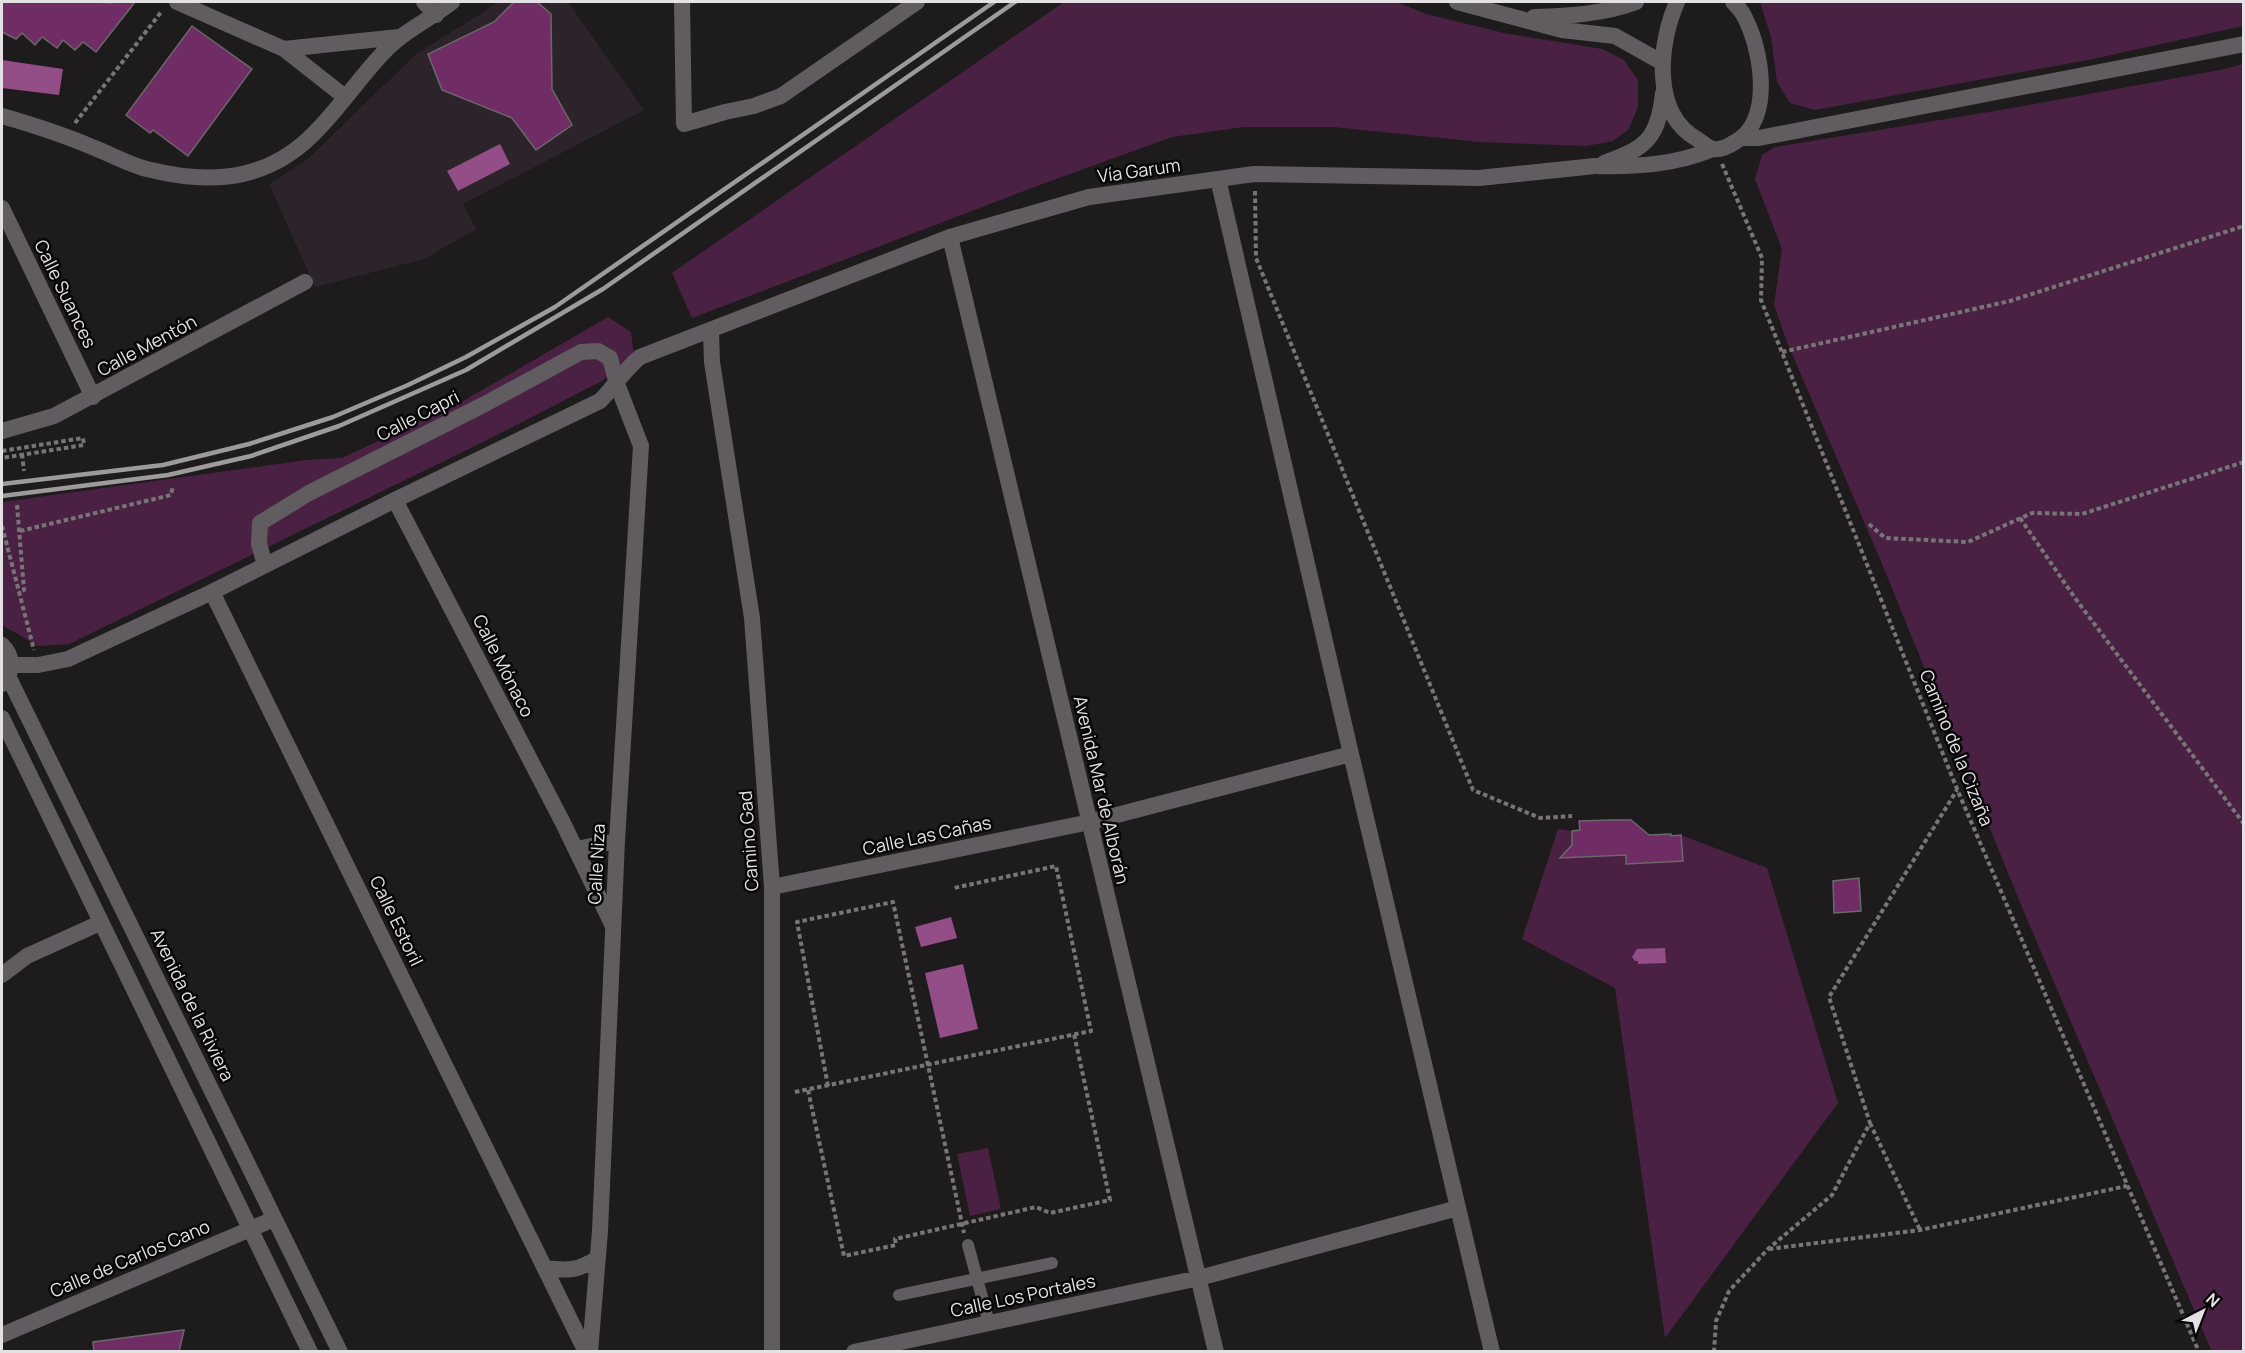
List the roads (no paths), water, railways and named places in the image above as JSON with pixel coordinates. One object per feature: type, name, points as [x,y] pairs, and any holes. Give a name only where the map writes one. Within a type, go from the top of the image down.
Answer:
[{"type":"street","points":[[424,2],[436,15]]},
{"type":"street","points":[[2,116],[65,136],[149,170],[201,179],[244,175],[285,158],[320,128],[382,53],[399,37],[436,15],[452,2]]},
{"type":"street","points":[[682,2],[684,124],[754,106],[781,96],[918,2]]},
{"type":"street","points":[[1457,2],[1562,30],[1615,36],[1663,63]]},
{"type":"street","points":[[1518,17],[1562,16],[1616,9],[1636,2]]},
{"type":"street","name":"Vía Garum","points":[[1595,166],[1632,153],[1646,144],[1660,118],[1668,24],[1677,2]]},
{"type":"street","points":[[1733,2],[1743,8],[1760,65],[1761,92],[1756,116],[1744,138]]},
{"type":"street","points":[[170,6],[284,49],[345,97]]},
{"type":"street","points":[[284,49],[399,37]]},
{"type":"street","name":"Vía Garum","points":[[711,332],[950,237],[1089,197],[1254,174],[1479,178],[1595,166],[1627,167],[1679,161],[1714,148],[1726,147],[1744,138],[1759,138],[2244,44]]},
{"type":"street","points":[[1663,87],[1672,111],[1687,134],[1714,148]]},
{"type":"street","points":[[1218,179],[1492,1352]]},
{"type":"street","name":"Calle Suances","points":[[2,208],[93,397]]},
{"type":"street","name":"Avenida Mar de Alborán","points":[[950,237],[1216,1352]]},
{"type":"street","name":"Calle Mentón","points":[[2,431],[54,416],[93,397],[305,282]]},
{"type":"street","points":[[7,675],[38,665],[68,659],[212,592],[600,401],[617,384],[627,368],[640,357],[711,332]]},
{"type":"street","name":"Camino Gad","points":[[711,332],[712,362],[752,618],[772,887],[772,1352]]},
{"type":"street","name":"Calle Capri","points":[[264,565],[259,544],[260,523],[309,493],[485,404],[581,352],[598,351],[610,358],[617,384]]},
{"type":"street","name":"Calle Niza","points":[[588,1352],[598,1258],[617,841],[641,446],[617,384]]},
{"type":"street","name":"Calle Mónaco","points":[[395,500],[576,849],[614,928]]},
{"type":"street","name":"Calle Estoril","points":[[212,592],[588,1352]]},
{"type":"street","name":"Avenida de la Riviera","points":[[2,645],[7,651],[7,675],[340,1352]]},
{"type":"street","points":[[2,718],[310,1352]]},
{"type":"street","name":"Calle Las Cañas","points":[[772,887],[1090,822],[1351,754]]},
{"type":"street","points":[[576,849],[617,841]]},
{"type":"street","points":[[2,975],[27,956],[100,923]]},
{"type":"street","name":"Calle Los Portales","points":[[854,1352],[1198,1278],[1458,1208]]},
{"type":"street","name":"Calle de Carlos Cano","points":[[2,1335],[274,1219]]},
{"type":"street","points":[[545,1268],[566,1271],[582,1268],[598,1258]]},
{"type":"lane","points":[[968,1245],[989,1323]]},
{"type":"lane","points":[[899,1294],[1052,1263]]},
{"type":"railway","points":[[2,484],[163,465],[249,444],[333,417],[466,357],[555,307],[994,2]]},
{"type":"railway","points":[[2,496],[168,475],[251,456],[339,426],[466,370],[603,289],[1015,2]]}]
